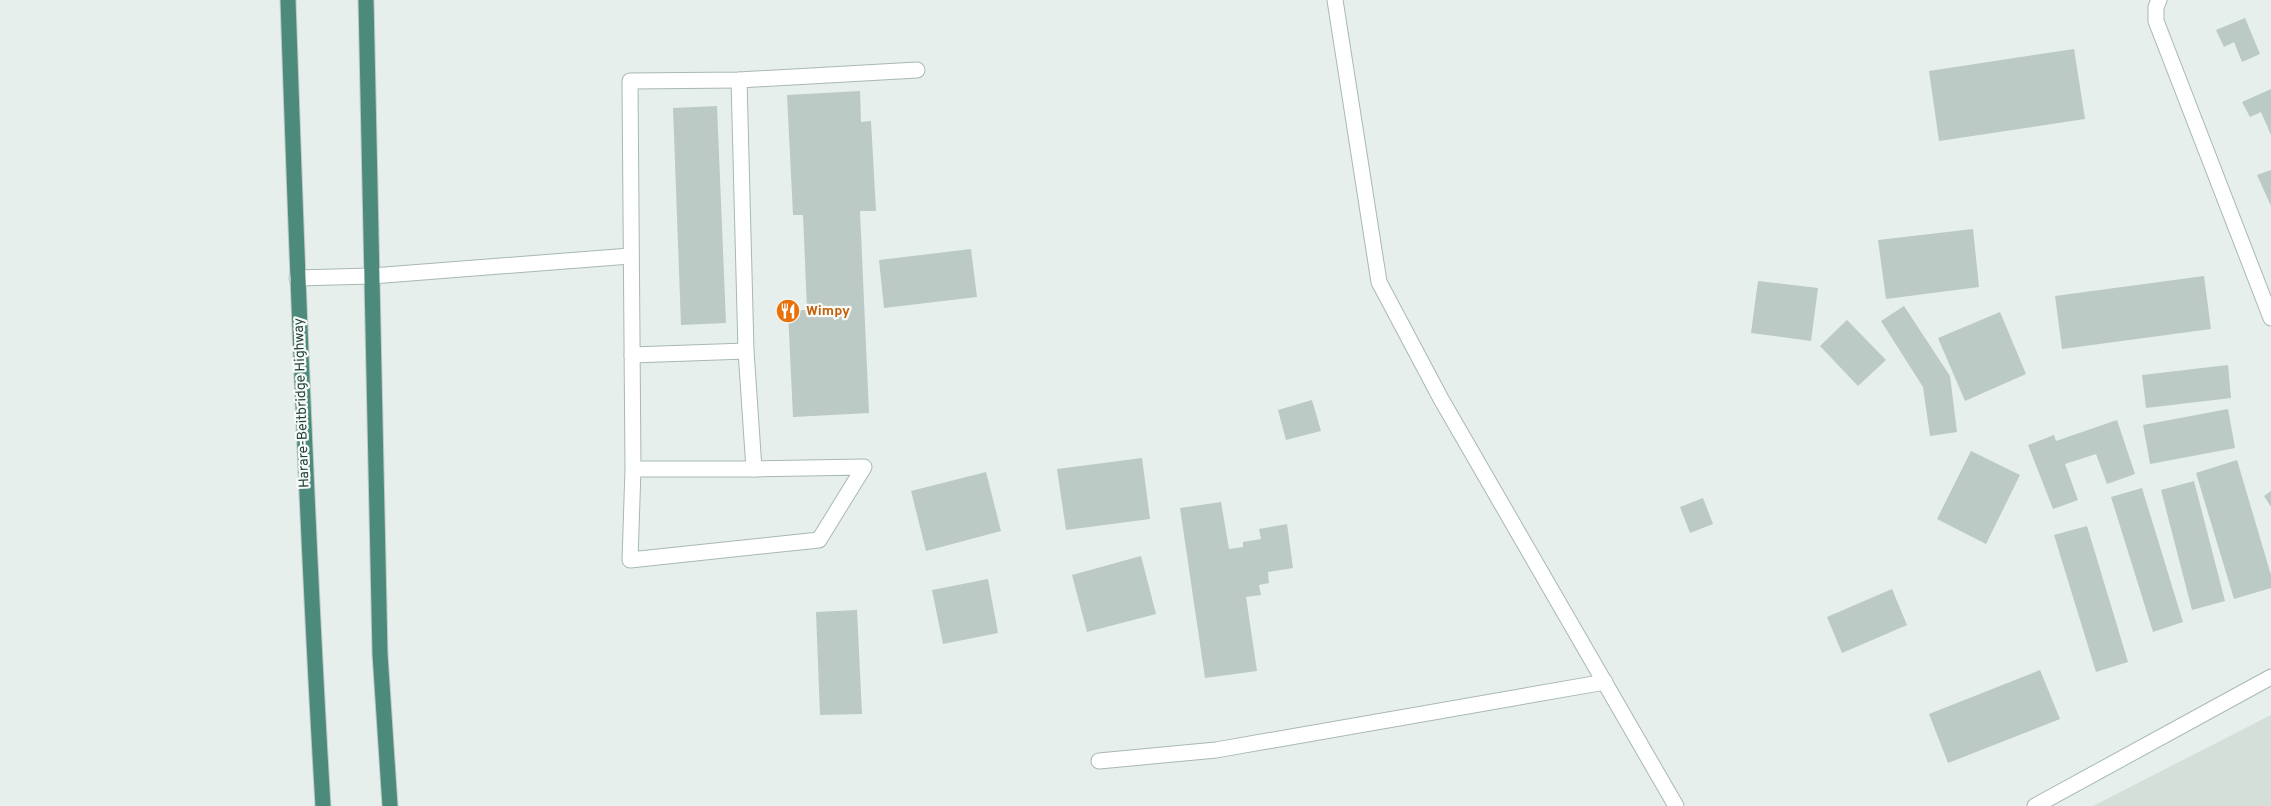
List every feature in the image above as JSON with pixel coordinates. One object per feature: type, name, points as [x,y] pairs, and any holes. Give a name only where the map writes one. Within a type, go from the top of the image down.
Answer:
[{"type":"highway","name":"Harare-Beitbridge Highway","points":[[288,0],[309,574],[323,806]]},
{"type":"highway","points":[[366,0],[380,654],[390,806]]},
{"type":"street","points":[[1335,0],[1380,282],[1441,399],[1676,806]]},
{"type":"street","points":[[2159,0],[2156,7],[2156,21],[2271,318]]},
{"type":"street","points":[[633,469],[754,470],[864,467],[819,540],[630,560],[633,469],[630,81],[739,80],[917,70]]},
{"type":"street","points":[[739,80],[746,351],[754,470]]},
{"type":"street","points":[[297,278],[372,276],[630,256]]},
{"type":"street","points":[[632,355],[746,351]]},
{"type":"street","points":[[2035,806],[2271,677]]},
{"type":"street","points":[[1099,761],[1216,750],[1605,682]]},
{"type":"shaded area","points":[[2271,715],[2271,806],[2093,806]]},
{"type":"building","points":[[2245,18],[2260,54],[2242,62],[2234,42],[2224,47],[2216,30]]},
{"type":"building","points":[[2074,49],[2085,119],[1939,141],[1929,71]]},
{"type":"building","points":[[2271,89],[2271,135],[2261,112],[2250,117],[2242,102]]},
{"type":"building","points":[[860,91],[861,122],[871,121],[876,211],[860,211],[869,413],[793,417],[788,311],[807,310],[803,215],[793,215],[787,95]]},
{"type":"building","points":[[717,106],[726,323],[681,325],[673,108]]},
{"type":"building","points":[[2271,170],[2271,206],[2257,175]]},
{"type":"building","points":[[1973,229],[1979,287],[1886,299],[1878,240]]},
{"type":"building","points":[[971,249],[977,297],[884,308],[879,260]]},
{"type":"building","points":[[2204,276],[2211,329],[2062,349],[2055,296]]},
{"type":"building","points":[[1758,281],[1818,288],[1811,341],[1751,333]]},
{"type":"building","points":[[1904,306],[1950,376],[1957,432],[1930,436],[1923,387],[1881,321]]},
{"type":"building","points":[[2000,312],[2026,374],[1965,401],[1938,338]]},
{"type":"building","points":[[1847,320],[1886,360],[1858,386],[1820,346]]},
{"type":"building","points":[[2228,365],[2231,398],[2146,408],[2142,375]]},
{"type":"building","points":[[1312,400],[1321,431],[1286,440],[1278,410]]},
{"type":"building","points":[[2228,409],[2235,448],[2150,464],[2143,425]]},
{"type":"building","points":[[2117,420],[2135,474],[2107,484],[2096,454],[2065,464],[2078,500],[2053,509],[2028,445],[2054,435],[2056,441]]},
{"type":"building","points":[[1971,451],[2020,475],[1986,544],[1937,519]]},
{"type":"building","points":[[1142,458],[1150,519],[1066,530],[1057,469]]},
{"type":"building","points":[[2237,460],[2271,575],[2271,588],[2234,599],[2196,473]]},
{"type":"building","points":[[986,472],[1001,531],[926,551],[911,491]]},
{"type":"building","points":[[2194,481],[2225,601],[2192,610],[2161,490]]},
{"type":"building","points":[[2142,488],[2183,622],[2153,632],[2111,497]]},
{"type":"building","points":[[2271,491],[2271,507],[2264,496]]},
{"type":"building","points":[[1703,498],[1713,524],[1690,533],[1680,507]]},
{"type":"building","points":[[1221,502],[1229,549],[1243,547],[1243,542],[1261,539],[1259,529],[1287,524],[1293,568],[1268,572],[1269,583],[1259,585],[1261,595],[1246,597],[1257,671],[1205,678],[1180,508]]},
{"type":"building","points":[[2087,526],[2128,662],[2096,672],[2054,535]]},
{"type":"building","points":[[1141,556],[1156,614],[1087,632],[1072,575]]},
{"type":"building","points":[[988,579],[998,633],[943,644],[932,590]]},
{"type":"building","points":[[1892,589],[1907,625],[1842,653],[1827,617]]},
{"type":"building","points":[[857,610],[862,714],[820,715],[816,612]]},
{"type":"building","points":[[2040,670],[2060,719],[1948,763],[1929,714]]},
{"type":"place","name":"Wimpy","points":[[788,311]]}]
